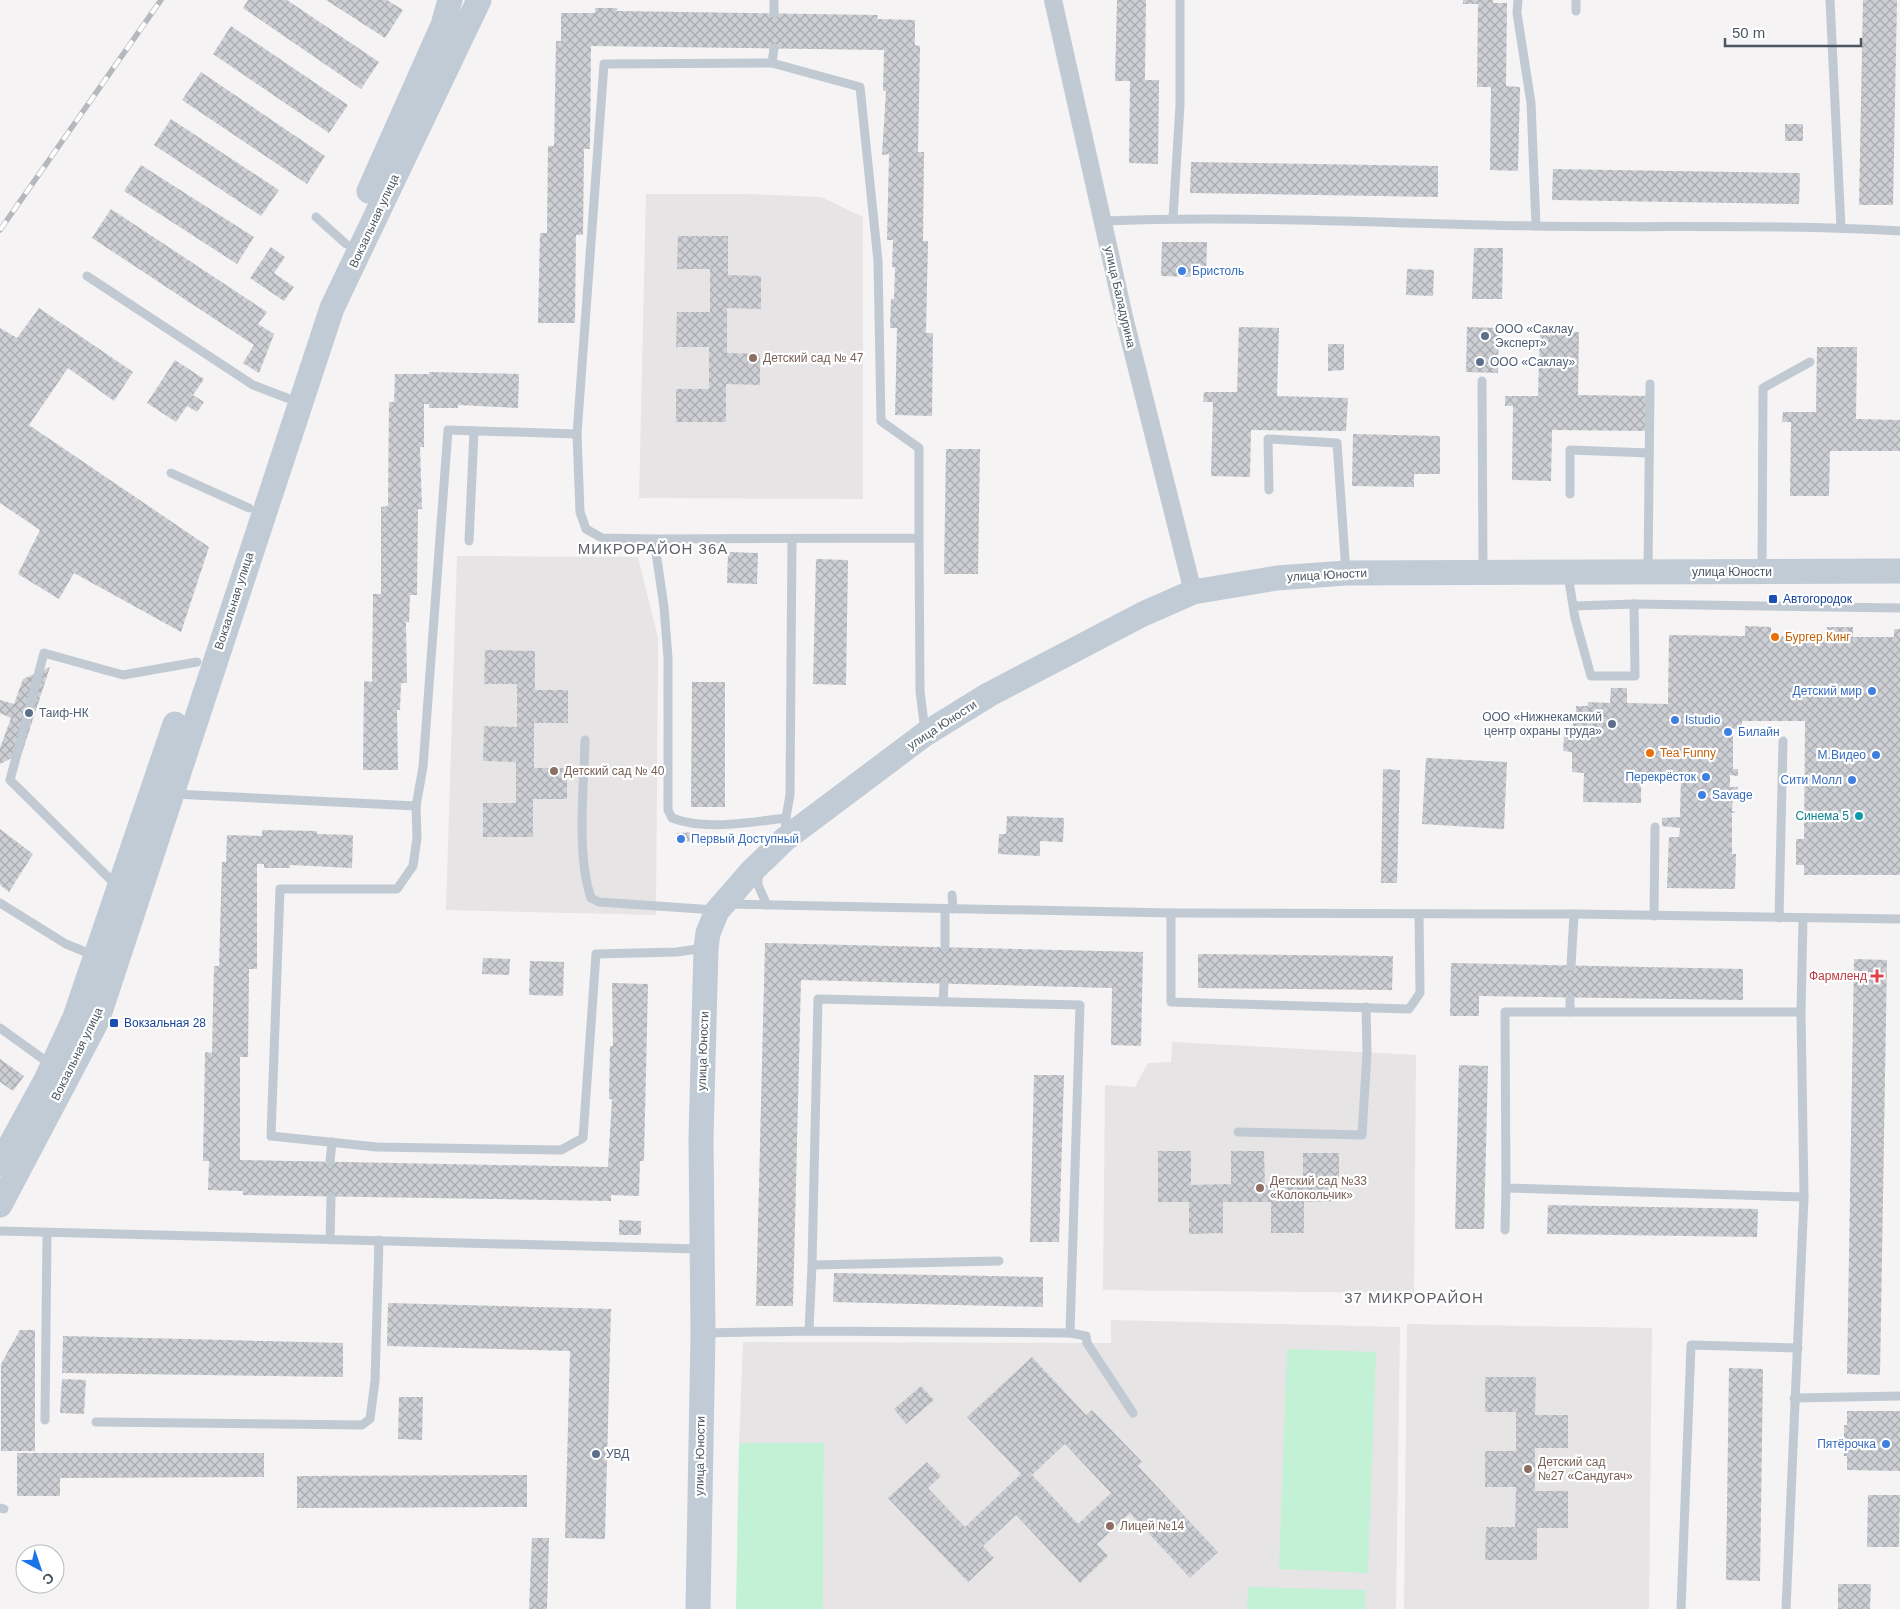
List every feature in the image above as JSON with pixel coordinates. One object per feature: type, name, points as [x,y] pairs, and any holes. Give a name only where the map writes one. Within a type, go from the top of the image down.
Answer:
[{"type":"main road","name":"Вокзальная улица","points":[[0,1205],[97,1020],[196,662],[315,316],[443,25],[450,0]]},
{"type":"main road","name":"Вокзальная улица","points":[[0,1164],[53,1065],[75,1017],[119,888],[161,792],[332,308],[479,0]]},
{"type":"main road","name":"улица Юности","points":[[698,1609],[703,1334],[701,1129],[706,948],[708,933],[720,907],[758,866],[785,828],[925,734],[1015,681],[1143,614],[1193,592],[1277,578],[1346,573],[1900,571]]},
{"type":"street","name":"улица Баладурина","points":[[1053,0],[1125,321],[1193,592]]},
{"type":"lane","points":[[774,0],[774,13]]},
{"type":"lane","points":[[1173,218],[1180,105],[1180,0]]},
{"type":"lane","points":[[1518,0],[1516,13],[1531,103],[1536,226]]},
{"type":"lane","points":[[1576,0],[1576,10]]},
{"type":"lane","points":[[1830,0],[1842,228]]},
{"type":"lane","points":[[772,63],[774,48]]},
{"type":"lane","points":[[920,538],[602,538],[586,529],[580,512],[577,434],[604,64],[772,63],[860,87],[878,261],[881,421],[919,448],[920,538],[920,691],[925,734]]},
{"type":"lane","points":[[316,217],[346,244]]},
{"type":"lane","points":[[1103,221],[1173,218],[1536,226],[1842,228],[1900,231]]},
{"type":"lane","points":[[87,276],[254,384],[287,398]]},
{"type":"lane","points":[[1762,572],[1762,388],[1810,362]]},
{"type":"lane","points":[[1482,381],[1483,572]]},
{"type":"lane","points":[[1648,572],[1650,384]]},
{"type":"lane","points":[[577,434],[448,430],[423,767],[416,806],[417,838],[413,866],[397,889],[280,889],[272,1136],[377,1147],[561,1150],[583,1138],[596,954],[677,952],[706,948]]},
{"type":"lane","points":[[469,541],[474,431]]},
{"type":"lane","points":[[1269,490],[1268,439],[1336,443],[1346,573]]},
{"type":"lane","points":[[1570,494],[1570,450],[1648,454]]},
{"type":"lane","points":[[171,473],[249,508]]},
{"type":"lane","points":[[654,539],[664,607],[668,658],[668,810],[672,818],[685,823],[738,823],[785,828],[790,795],[792,539]]},
{"type":"lane","points":[[1568,572],[1591,676],[1635,676],[1634,604]]},
{"type":"lane","points":[[1574,606],[1634,604],[1900,608]]},
{"type":"lane","points":[[119,888],[10,780],[44,653],[123,675],[196,662]]},
{"type":"lane","points":[[585,740],[583,850],[585,878],[591,898],[599,902],[720,907],[766,905],[1171,913],[1574,914],[1900,920]]},
{"type":"lane","points":[[1779,918],[1783,741]]},
{"type":"lane","points":[[161,792],[416,806]]},
{"type":"lane","points":[[1654,916],[1655,827]]},
{"type":"lane","points":[[758,866],[758,885],[766,905]]},
{"type":"lane","points":[[945,947],[952,895]]},
{"type":"lane","points":[[0,903],[66,944],[96,956]]},
{"type":"lane","points":[[1171,913],[1171,1002],[1409,1009],[1420,994],[1419,914]]},
{"type":"lane","points":[[1571,966],[1574,914]]},
{"type":"lane","points":[[1786,1609],[1804,1197],[1801,1012],[1803,918]]},
{"type":"lane","points":[[943,1002],[944,984]]},
{"type":"lane","points":[[1570,998],[1570,1012]]},
{"type":"lane","points":[[809,1331],[818,999],[1080,1005],[1070,1333]]},
{"type":"lane","points":[[1238,1132],[1362,1135],[1367,1053],[1366,1007]]},
{"type":"lane","points":[[1505,1230],[1505,1012],[1801,1012]]},
{"type":"lane","points":[[0,1028],[53,1065]]},
{"type":"lane","points":[[330,1162],[332,1142]]},
{"type":"lane","points":[[1506,1188],[1804,1197]]},
{"type":"lane","points":[[330,1240],[331,1197]]},
{"type":"lane","points":[[0,1231],[379,1240],[674,1250],[701,1249]]},
{"type":"lane","points":[[45,1420],[47,1233]]},
{"type":"lane","points":[[96,1422],[362,1425],[370,1419],[375,1381],[379,1240]]},
{"type":"lane","points":[[812,1265],[999,1261]]},
{"type":"lane","points":[[703,1334],[809,1331],[1070,1333],[1086,1336],[1087,1343],[1133,1413]]},
{"type":"lane","points":[[1681,1609],[1691,1345],[1798,1348]]},
{"type":"lane","points":[[1794,1398],[1900,1396]]},
{"type":"shaded area","name":"Детский сад № 47","points":[[646,194],[748,194],[821,197],[863,217],[863,499],[639,498]]},
{"type":"shaded area","name":"Детский сад № 40","points":[[457,556],[638,557],[658,638],[656,915],[446,910]]},
{"type":"shaded area","name":"Детский сад №33 «Колокольчик»","points":[[1172,1042],[1416,1055],[1414,1293],[1103,1290],[1105,1085],[1135,1087],[1148,1063],[1171,1062]]},
{"type":"shaded area","name":"Лицей №14","points":[[1111,1320],[1400,1327],[1396,1609],[823,1609],[824,1443],[739,1443],[743,1342],[1111,1343]]},
{"type":"shaded area","name":"Детский сад №27 «Сандугач»","points":[[1407,1324],[1652,1328],[1649,1609],[1404,1609]]},
{"type":"green space","points":[[1287,1349],[1376,1352],[1368,1573],[1279,1569]]},
{"type":"green space","points":[[739,1443],[824,1443],[823,1609],[736,1609]]},
{"type":"green space","points":[[1248,1587],[1366,1590],[1365,1609],[1247,1609]]},
{"type":"building","points":[[248,0],[287,0],[379,62],[361,89],[243,8]]},
{"type":"building","points":[[326,0],[387,0],[403,10],[385,38]]},
{"type":"building","points":[[1117,0],[1146,0],[1145,80],[1159,80],[1158,164],[1129,163],[1130,81],[1115,81]]},
{"type":"building","points":[[1463,0],[1493,0],[1493,3],[1507,3],[1506,86],[1520,87],[1518,171],[1490,170],[1491,87],[1477,87],[1478,4],[1463,4]]},
{"type":"building","points":[[1863,0],[1897,0],[1893,205],[1859,205]]},
{"type":"building","points":[[595,8],[617,8],[617,11],[878,15],[877,19],[915,20],[915,45],[920,46],[918,152],[924,152],[923,241],[928,241],[926,333],[933,333],[932,416],[895,415],[897,328],[890,328],[891,299],[894,299],[895,267],[892,267],[893,240],[887,240],[889,154],[882,155],[886,91],[883,91],[884,50],[591,46],[590,149],[584,149],[583,235],[576,235],[575,323],[538,323],[540,233],[547,233],[548,146],[554,146],[556,41],[561,41],[561,13],[595,13]]},
{"type":"building","points":[[231,26],[348,105],[329,133],[213,54]]},
{"type":"building","points":[[201,72],[325,156],[307,184],[182,100]]},
{"type":"building","points":[[171,119],[279,190],[261,216],[154,145]]},
{"type":"building","points":[[1785,124],[1803,124],[1803,141],[1785,141]]},
{"type":"building","points":[[1191,162],[1438,166],[1438,197],[1190,193]]},
{"type":"building","points":[[141,165],[254,237],[237,264],[124,191]]},
{"type":"building","points":[[1553,169],[1800,173],[1799,204],[1552,200]]},
{"type":"building","points":[[111,209],[267,312],[258,324],[274,334],[259,373],[243,363],[254,345],[92,238]]},
{"type":"building","points":[[678,236],[728,236],[728,275],[761,276],[761,309],[727,308],[727,353],[760,354],[760,385],[726,384],[726,422],[676,422],[676,389],[709,389],[709,347],[676,347],[677,312],[710,312],[710,269],[677,269]]},
{"type":"building","points":[[1162,242],[1207,242],[1206,277],[1161,276]]},
{"type":"building","points":[[271,247],[285,257],[274,273],[294,287],[284,301],[250,278]]},
{"type":"building","points":[[1474,248],[1503,248],[1502,299],[1472,299]]},
{"type":"building","points":[[1407,269],[1434,270],[1433,296],[1406,295]]},
{"type":"building","points":[[39,308],[133,372],[114,401],[68,368],[29,425],[209,547],[181,632],[74,573],[59,599],[18,574],[40,530],[0,503],[0,328],[17,338]]},
{"type":"building","points":[[1239,327],[1279,328],[1277,396],[1348,398],[1346,431],[1251,430],[1250,477],[1211,476],[1213,402],[1203,402],[1204,392],[1237,392]]},
{"type":"building","points":[[1467,327],[1499,328],[1498,373],[1466,372]]},
{"type":"building","points":[[1540,331],[1579,332],[1578,395],[1649,396],[1649,431],[1552,430],[1551,481],[1512,480],[1513,406],[1505,406],[1505,396],[1538,396]]},
{"type":"building","points":[[1328,344],[1344,344],[1344,370],[1328,371]]},
{"type":"building","points":[[1817,347],[1857,347],[1856,419],[1900,420],[1900,451],[1830,451],[1829,496],[1790,496],[1791,422],[1782,422],[1783,412],[1816,412]]},
{"type":"building","points":[[175,360],[204,379],[193,395],[204,402],[197,412],[187,406],[176,422],[147,403]]},
{"type":"building","points":[[429,372],[519,374],[518,408],[458,405],[458,408],[429,408],[429,404],[424,404],[424,447],[420,447],[422,509],[418,509],[417,595],[410,595],[409,622],[406,622],[407,683],[401,683],[400,710],[397,710],[398,770],[363,770],[364,681],[372,682],[373,594],[381,594],[381,507],[388,506],[389,402],[394,402],[395,374],[429,374]]},
{"type":"building","points":[[1353,434],[1440,436],[1440,474],[1414,474],[1414,487],[1352,486]]},
{"type":"building","points":[[946,449],[980,449],[978,574],[944,574]]},
{"type":"building","points":[[728,552],[758,553],[757,584],[727,583]]},
{"type":"building","points":[[816,559],[848,560],[846,685],[813,684]]},
{"type":"building","name":"Сити Молл","points":[[1745,626],[1771,627],[1771,636],[1827,637],[1827,627],[1853,627],[1853,637],[1894,637],[1894,629],[1900,629],[1900,875],[1804,875],[1804,865],[1796,865],[1796,839],[1804,839],[1805,721],[1742,721],[1739,729],[1733,729],[1733,769],[1738,769],[1738,776],[1730,775],[1730,787],[1738,787],[1737,794],[1733,794],[1732,811],[1737,812],[1732,813],[1732,854],[1736,854],[1735,889],[1667,888],[1669,837],[1679,837],[1680,828],[1662,826],[1662,818],[1680,817],[1681,777],[1649,776],[1649,780],[1641,779],[1641,803],[1583,802],[1584,773],[1572,772],[1572,752],[1563,751],[1564,735],[1572,735],[1573,718],[1576,718],[1576,706],[1588,706],[1588,702],[1610,703],[1611,688],[1627,688],[1627,703],[1668,704],[1669,635],[1745,636]]},
{"type":"building","points":[[485,650],[535,651],[535,690],[568,690],[568,723],[534,723],[534,768],[567,768],[567,799],[533,799],[533,837],[483,837],[483,803],[516,803],[516,762],[483,761],[484,726],[517,727],[517,684],[484,684]]},
{"type":"building","points":[[50,667],[22,753],[0,764],[0,748],[11,718],[0,713],[0,700],[14,704],[23,679]]},
{"type":"building","points":[[692,682],[725,682],[725,807],[691,807]]},
{"type":"building","points":[[1426,758],[1507,762],[1504,829],[1422,824]]},
{"type":"building","points":[[1383,769],[1400,770],[1397,883],[1381,883]]},
{"type":"building","points":[[1007,816],[1064,818],[1063,842],[1040,841],[1040,856],[998,854],[999,834],[1006,834]]},
{"type":"building","points":[[0,829],[33,854],[9,892],[0,885]]},
{"type":"building","points":[[262,830],[317,831],[317,834],[353,835],[352,868],[290,865],[290,868],[264,868],[264,864],[257,864],[257,969],[249,969],[248,1057],[240,1057],[240,1160],[608,1167],[612,1099],[609,1099],[610,1046],[613,1046],[612,983],[648,984],[644,1161],[640,1161],[639,1196],[611,1195],[611,1201],[243,1195],[243,1191],[208,1190],[209,1161],[203,1161],[205,1052],[212,1053],[214,966],[219,966],[222,862],[226,862],[227,835],[262,836]]},
{"type":"building","points":[[697,832],[698,841],[677,842],[677,833]]},
{"type":"building","points":[[765,943],[1143,952],[1141,1046],[1111,1045],[1112,988],[801,980],[793,1306],[756,1306]]},
{"type":"building","points":[[1198,954],[1393,956],[1392,990],[1198,988]]},
{"type":"building","points":[[483,958],[510,959],[509,975],[482,974]]},
{"type":"building","points":[[1854,959],[1887,960],[1880,1375],[1847,1374]]},
{"type":"building","points":[[530,961],[564,962],[563,996],[529,995]]},
{"type":"building","points":[[1451,963],[1743,969],[1743,1000],[1479,996],[1479,1016],[1450,1016]]},
{"type":"building","points":[[0,1059],[24,1076],[13,1091],[0,1082]]},
{"type":"building","points":[[1459,1065],[1488,1066],[1484,1229],[1455,1229]]},
{"type":"building","points":[[1034,1075],[1064,1075],[1059,1242],[1030,1242]]},
{"type":"building","points":[[1158,1151],[1191,1151],[1191,1185],[1231,1184],[1231,1151],[1264,1151],[1265,1185],[1303,1184],[1303,1153],[1339,1153],[1339,1201],[1304,1202],[1304,1233],[1271,1233],[1271,1202],[1223,1202],[1223,1233],[1189,1234],[1189,1202],[1158,1202]]},
{"type":"building","points":[[1548,1205],[1758,1209],[1757,1237],[1547,1234]]},
{"type":"building","points":[[619,1220],[641,1221],[641,1235],[619,1235]]},
{"type":"building","points":[[834,1273],[1043,1277],[1043,1307],[833,1302]]},
{"type":"building","points":[[388,1303],[611,1309],[605,1539],[565,1538],[570,1351],[387,1346]]},
{"type":"building","points":[[20,1330],[35,1330],[35,1451],[1,1451],[1,1364]]},
{"type":"building","points":[[63,1336],[343,1343],[343,1377],[62,1373]]},
{"type":"building","points":[[1032,1357],[1086,1415],[1092,1410],[1142,1462],[1138,1466],[1218,1552],[1190,1578],[1130,1513],[1097,1544],[1108,1556],[1080,1583],[1016,1515],[983,1546],[994,1558],[968,1582],[888,1498],[927,1462],[941,1476],[928,1488],[965,1527],[1021,1474],[967,1417]],"holes":[[[1065,1444],[1111,1493],[1078,1524],[1032,1475]]]},
{"type":"building","points":[[1729,1368],[1763,1369],[1760,1581],[1726,1580]]},
{"type":"building","points":[[1485,1377],[1536,1377],[1535,1415],[1568,1415],[1568,1448],[1535,1448],[1535,1491],[1568,1491],[1568,1528],[1537,1528],[1537,1560],[1485,1560],[1486,1527],[1515,1527],[1516,1487],[1485,1487],[1485,1451],[1516,1451],[1516,1412],[1485,1412]]},
{"type":"building","points":[[62,1379],[86,1380],[84,1414],[60,1413]]},
{"type":"building","points":[[921,1386],[934,1400],[906,1424],[894,1409]]},
{"type":"building","points":[[399,1397],[423,1397],[422,1440],[398,1439]]},
{"type":"building","points":[[1847,1411],[1900,1411],[1900,1471],[1847,1470],[1847,1456],[1844,1456],[1844,1425],[1847,1425]]},
{"type":"building","points":[[17,1453],[264,1453],[264,1477],[60,1478],[60,1496],[17,1496]]},
{"type":"building","points":[[527,1475],[527,1507],[297,1508],[297,1476]]},
{"type":"building","points":[[1868,1495],[1900,1495],[1899,1547],[1867,1547]]},
{"type":"building","points":[[532,1538],[549,1538],[547,1609],[529,1609]]},
{"type":"building","points":[[1838,1584],[1871,1584],[1870,1609],[1838,1609]]},
{"type":"railway","points":[[0,230],[161,0]]},
{"type":"place","name":"Бристоль","points":[[1182,271]]},
{"type":"place","name":"ООО «Саклау Эксперт»","points":[[1485,336]]},
{"type":"place","name":"Детский сад № 47","points":[[753,358]]},
{"type":"place","name":"ООО «Саклау»","points":[[1480,362]]},
{"type":"place","name":"Автогородок","points":[[1773,599]]},
{"type":"place","name":"Бургер Кинг","points":[[1775,637]]},
{"type":"place","name":"Детский мир","points":[[1872,691]]},
{"type":"place","name":"Таиф-НК","points":[[29,713]]},
{"type":"place","name":"Istudio","points":[[1675,720]]},
{"type":"place","name":"ООО «Нижнекамский центр охраны труда»","points":[[1612,724]]},
{"type":"place","name":"Билайн","points":[[1728,732]]},
{"type":"place","name":"Tea Funny","points":[[1650,753]]},
{"type":"place","name":"М.Видео","points":[[1876,755]]},
{"type":"place","name":"Детский сад № 40","points":[[554,771]]},
{"type":"place","name":"Перекрёсток","points":[[1706,777]]},
{"type":"place","name":"Сити Молл","points":[[1852,780]]},
{"type":"place","name":"Savage","points":[[1702,795]]},
{"type":"place","name":"Синема 5","points":[[1859,816]]},
{"type":"place","name":"Первый Доступный","points":[[681,839]]},
{"type":"place","name":"Фармленд","points":[[1877,976]]},
{"type":"place","name":"Вокзальная 28","points":[[114,1023]]},
{"type":"place","name":"Детский сад №33 «Колокольчик»","points":[[1260,1188]]},
{"type":"place","name":"Пятёрочка","points":[[1886,1444]]},
{"type":"place","name":"УВД","points":[[596,1454]]},
{"type":"place","name":"Детский сад №27 «Сандугач»","points":[[1528,1469]]},
{"type":"place","name":"Лицей №14","points":[[1110,1526]]},
{"type":"district","name":"МИКРОРАЙОН 36А","points":[[653,548]]},
{"type":"district","name":"37 МИКРОРАЙОН","points":[[1414,1297]]}]
